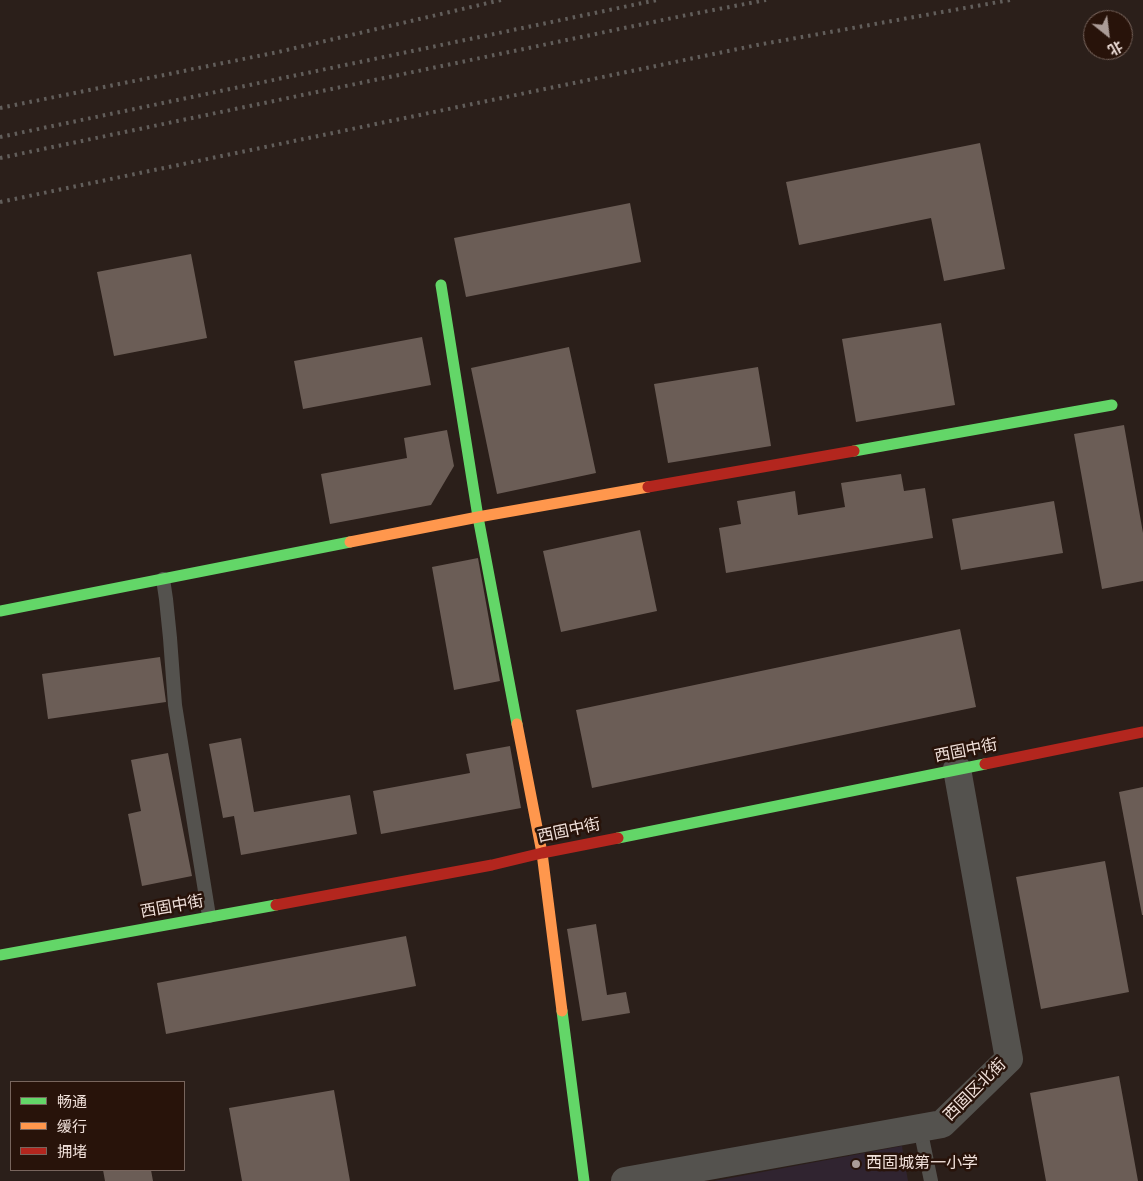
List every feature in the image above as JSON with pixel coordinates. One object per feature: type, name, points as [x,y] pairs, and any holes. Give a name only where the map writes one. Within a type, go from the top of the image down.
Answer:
[{"type":"street","points":[[441,285],[478,517],[542,853],[584,1181]]},
{"type":"street","points":[[0,611],[478,517],[1112,405]]},
{"type":"street","name":"西固中街","points":[[0,955],[482,866],[1143,732]]},
{"type":"street","name":"西固区北街","points":[[625,1181],[942,1124],[1009,1059],[957,769]]},
{"type":"lane","points":[[163,579],[175,706],[209,916]]},
{"type":"lane","points":[[920,1128],[931,1181]]},
{"type":"shaded area","name":"西固城第一小学","points":[[902,1146],[908,1181],[714,1181]]},
{"type":"building","points":[[980,143],[1005,269],[944,281],[931,218],[799,245],[786,182]]},
{"type":"building","points":[[630,203],[641,262],[466,297],[454,238]]},
{"type":"building","points":[[191,254],[207,338],[114,356],[97,272]]},
{"type":"building","points":[[941,323],[955,405],[856,422],[842,339]]},
{"type":"building","points":[[422,337],[431,385],[303,409],[294,361]]},
{"type":"building","points":[[569,347],[596,473],[497,494],[471,368]]},
{"type":"building","points":[[758,367],[771,446],[668,463],[654,384]]},
{"type":"building","points":[[1124,425],[1143,533],[1143,581],[1102,589],[1074,434]]},
{"type":"building","points":[[447,430],[454,466],[431,505],[330,524],[321,474],[407,458],[404,438]]},
{"type":"building","points":[[901,474],[904,491],[925,488],[933,538],[726,573],[719,528],[741,524],[737,501],[795,491],[798,515],[845,507],[841,483]]},
{"type":"building","points":[[1054,501],[1063,553],[961,570],[952,519]]},
{"type":"building","points":[[640,530],[657,611],[561,632],[543,551]]},
{"type":"building","points":[[478,558],[500,681],[454,690],[432,567]]},
{"type":"building","points":[[960,629],[976,707],[592,788],[576,710]]},
{"type":"building","points":[[160,657],[166,702],[48,719],[42,674]]},
{"type":"building","points":[[241,738],[254,812],[350,795],[357,834],[241,855],[234,816],[223,818],[209,744]]},
{"type":"building","points":[[510,746],[521,808],[381,834],[373,791],[470,773],[466,754]]},
{"type":"building","points":[[168,753],[192,876],[142,886],[128,814],[141,811],[131,760]]},
{"type":"building","points":[[1143,787],[1143,915],[1142,915],[1119,792]]},
{"type":"building","points":[[1105,861],[1129,992],[1041,1009],[1016,877]]},
{"type":"building","points":[[596,924],[607,995],[626,992],[630,1013],[582,1021],[567,929]]},
{"type":"building","points":[[406,936],[416,986],[166,1034],[157,983]]},
{"type":"building","points":[[1119,1076],[1138,1181],[1046,1181],[1030,1093]]},
{"type":"building","points":[[334,1090],[350,1181],[242,1181],[229,1108]]},
{"type":"building","points":[[103,1171],[151,1171],[153,1181],[105,1181]]},
{"type":"railway","points":[[0,108],[278,52],[501,0]]},
{"type":"railway","points":[[0,137],[657,0]]},
{"type":"railway","points":[[0,158],[766,0]]},
{"type":"railway","points":[[0,202],[757,45],[1010,0]]},
{"type":"traffic: fast","points":[[441,285],[478,517],[517,724]]},
{"type":"traffic: fast","points":[[854,451],[1112,405]]},
{"type":"traffic: fast","points":[[0,611],[350,542]]},
{"type":"traffic: fast","points":[[618,838],[985,764]]},
{"type":"traffic: fast","points":[[0,955],[276,905]]},
{"type":"traffic: fast","points":[[562,1011],[584,1181]]},
{"type":"traffic: slow","points":[[350,542],[648,487]]},
{"type":"traffic: slow","points":[[517,724],[542,853],[562,1011]]},
{"type":"traffic: jam","points":[[648,487],[854,451]]},
{"type":"traffic: jam","points":[[985,764],[1143,732]]},
{"type":"traffic: jam","points":[[276,905],[492,865],[618,838]]},
{"type":"place","name":"西固城第一小学","points":[[856,1164]]}]
